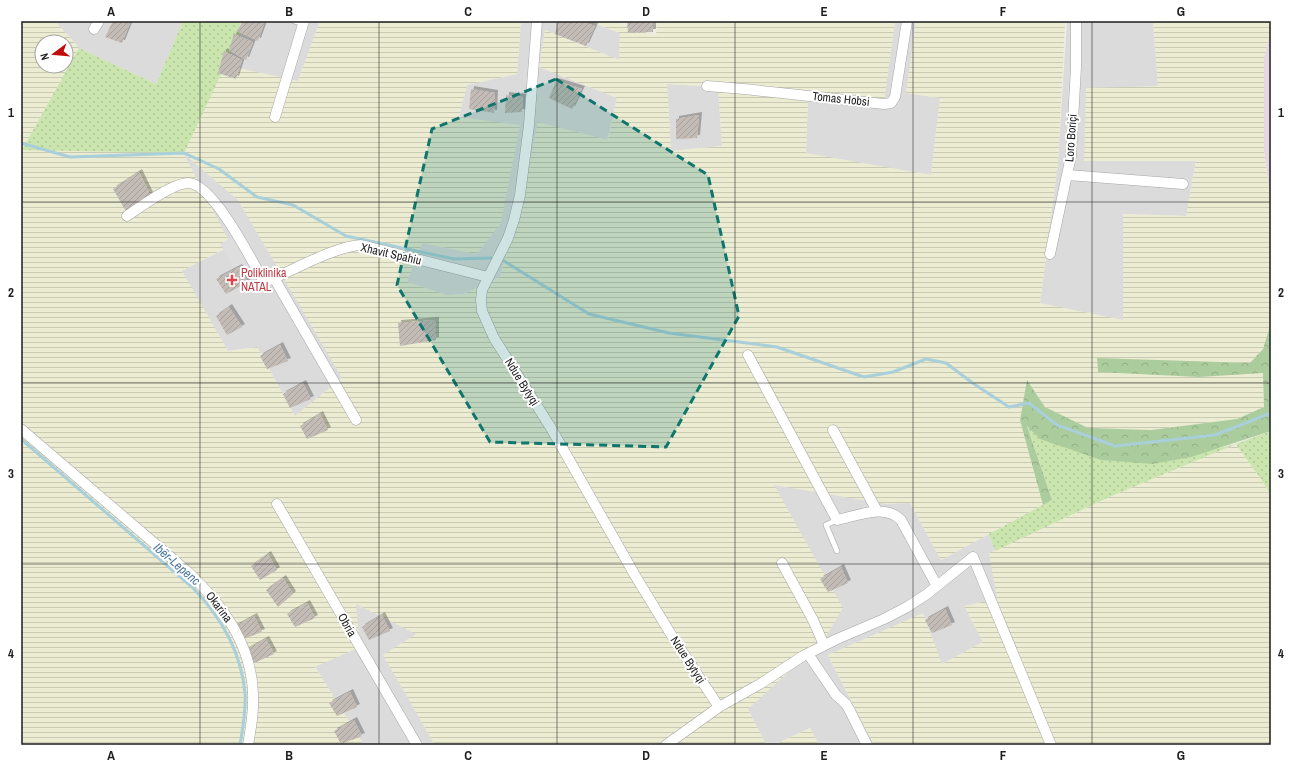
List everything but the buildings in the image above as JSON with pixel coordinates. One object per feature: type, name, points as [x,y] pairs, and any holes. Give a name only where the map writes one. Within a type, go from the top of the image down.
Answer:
[{"type":"street","name":"Ndue Bytyqi","points":[[537,21],[529,126],[520,195],[508,238],[482,290],[482,311],[494,338],[555,435],[636,577],[672,636],[719,707]]},
{"type":"street","name":"Tomas Hobsi","points":[[707,86],[884,104],[891,103],[895,97],[907,21]]},
{"type":"street","name":"Loro Boriçi","points":[[1050,254],[1071,156],[1076,67],[1076,21]]},
{"type":"street","points":[[274,117],[288,72],[300,22]]},
{"type":"street","points":[[1068,175],[1183,184]]},
{"type":"street","points":[[127,216],[181,184],[190,183],[198,186],[206,192],[225,216],[264,282],[274,278],[356,420]]},
{"type":"street","name":"Xhavit Spahiu","points":[[274,278],[336,251],[357,245],[488,277]]},
{"type":"street","points":[[748,355],[837,520],[877,511],[888,511],[896,514],[901,520],[937,586]]},
{"type":"street","name":"Okarina","points":[[21,429],[188,572],[206,589],[220,606],[241,641],[248,659],[253,694],[253,715],[248,745]]},
{"type":"street","points":[[832,430],[877,511]]},
{"type":"street","name":"Obria","points":[[277,504],[417,745]]},
{"type":"street","points":[[666,745],[719,707],[760,684],[808,654],[824,645],[884,619],[907,607],[937,586],[972,557],[1051,745]]},
{"type":"street","points":[[782,562],[824,645]]},
{"type":"street","points":[[808,654],[836,695],[846,704],[867,745]]},
{"type":"lane","points":[[837,520],[826,525],[837,551]]},
{"type":"highlighted area","points":[[556,79],[708,175],[739,316],[666,447],[490,442],[397,285],[432,129]]},
{"type":"shaded area","points":[[55,21],[183,21],[156,84],[79,48],[74,42],[74,34],[67,34]]},
{"type":"shaded area","points":[[246,21],[320,21],[298,81],[224,65]]},
{"type":"shaded area","points":[[521,21],[588,21],[620,33],[619,60],[545,30],[539,67],[617,98],[607,140],[538,123],[527,177],[500,277],[464,294],[447,295],[407,282],[422,243],[477,254],[459,117],[467,85],[517,74]]},
{"type":"shaded area","points":[[895,21],[916,21],[906,93],[940,98],[931,175],[806,154],[808,95],[884,101]]},
{"type":"shaded area","points":[[1067,21],[1153,21],[1158,86],[1084,161],[1196,160],[1186,216],[1123,214],[1123,320],[1040,304],[1058,162]]},
{"type":"shaded area","points":[[1271,28],[1271,206],[1264,150],[1264,58]]},
{"type":"shaded area","points":[[667,84],[718,87],[722,146],[671,151]]},
{"type":"shaded area","points":[[184,153],[238,200],[343,378],[295,416],[257,347],[228,351],[181,271],[231,246],[186,199]]},
{"type":"shaded area","points":[[234,236],[251,266],[242,271],[238,265],[234,268],[220,244]]},
{"type":"shaded area","points":[[208,479],[389,587],[428,650],[390,666],[435,745],[364,745],[315,667]]},
{"type":"shaded area","points":[[773,485],[910,503],[941,560],[989,534],[1064,745],[968,614],[983,642],[942,664],[828,656],[874,745],[819,745],[810,728],[774,745],[766,745],[748,709],[647,745]]},
{"type":"green space","points":[[21,21],[55,21],[67,34],[34,34],[34,74],[64,74],[22,150],[224,65],[298,81],[320,21],[521,21],[517,74],[467,85],[459,117],[520,125],[501,223],[477,254],[422,243],[407,282],[447,295],[464,294],[500,277],[527,177],[538,122],[608,140],[617,98],[539,67],[545,30],[619,60],[620,33],[588,21],[621,21],[621,24],[656,36],[657,21],[895,21],[884,101],[808,95],[806,153],[931,175],[940,98],[906,93],[916,21],[1065,21],[1058,162],[1040,303],[1123,320],[1123,214],[1186,216],[1196,161],[1084,161],[1086,88],[1158,86],[1153,21],[1271,21],[1271,28],[1264,59],[1264,150],[1271,207],[1271,323],[1263,349],[1250,363],[1097,359],[1098,372],[1263,373],[1264,407],[1237,419],[1151,430],[1088,428],[1045,407],[1027,380],[1020,420],[1043,505],[941,560],[910,503],[886,504],[774,485],[843,608],[824,640],[748,709],[766,745],[435,745],[383,655],[416,634],[356,604],[360,647],[315,667],[364,745],[21,745]],"holes":[[[667,84],[718,87],[722,146],[671,151]],[[184,154],[238,200],[342,378],[295,416],[257,347],[228,351],[182,271],[231,245]]]},
{"type":"green space","points":[[183,21],[246,21],[184,153],[22,150],[64,74],[74,74],[74,57],[79,48],[156,84]]},
{"type":"green space","points":[[74,42],[79,48],[74,57]]},
{"type":"green space","points":[[1271,323],[1271,431],[1191,457],[1153,464],[1101,460],[1040,439],[1027,426],[1052,500],[1043,505],[1020,420],[1027,380],[1045,407],[1088,428],[1151,430],[1237,419],[1264,407],[1263,373],[1199,377],[1098,372],[1097,358],[1250,363],[1263,349]]},
{"type":"green space","points":[[1027,425],[1153,464],[1236,444],[1109,497],[995,551],[989,534],[1052,500]]},
{"type":"green space","points":[[1271,431],[1271,496],[1263,482],[1236,444]]},
{"type":"green space","points":[[1236,444],[1271,496],[1271,745],[874,745],[828,655],[923,613],[942,664],[983,642],[964,606],[997,599],[989,553],[1109,497]]},
{"type":"green space","points":[[810,728],[819,745],[774,745]]},
{"type":"waterway","points":[[21,143],[70,157],[184,153],[219,169],[257,197],[293,205],[346,236],[454,259],[491,258]]},
{"type":"waterway","points":[[504,261],[589,314],[669,333],[777,347],[864,377],[893,372],[926,359],[946,363],[1009,407],[1029,403],[1057,425],[1115,446],[1215,435],[1271,413]]},
{"type":"waterway","name":"Ibër-Lepenc","points":[[21,439],[193,588],[213,611],[234,649],[243,678],[245,706],[240,745]]},
{"type":"place","name":"Poliklinika NATAL","points":[[232,280]]}]
